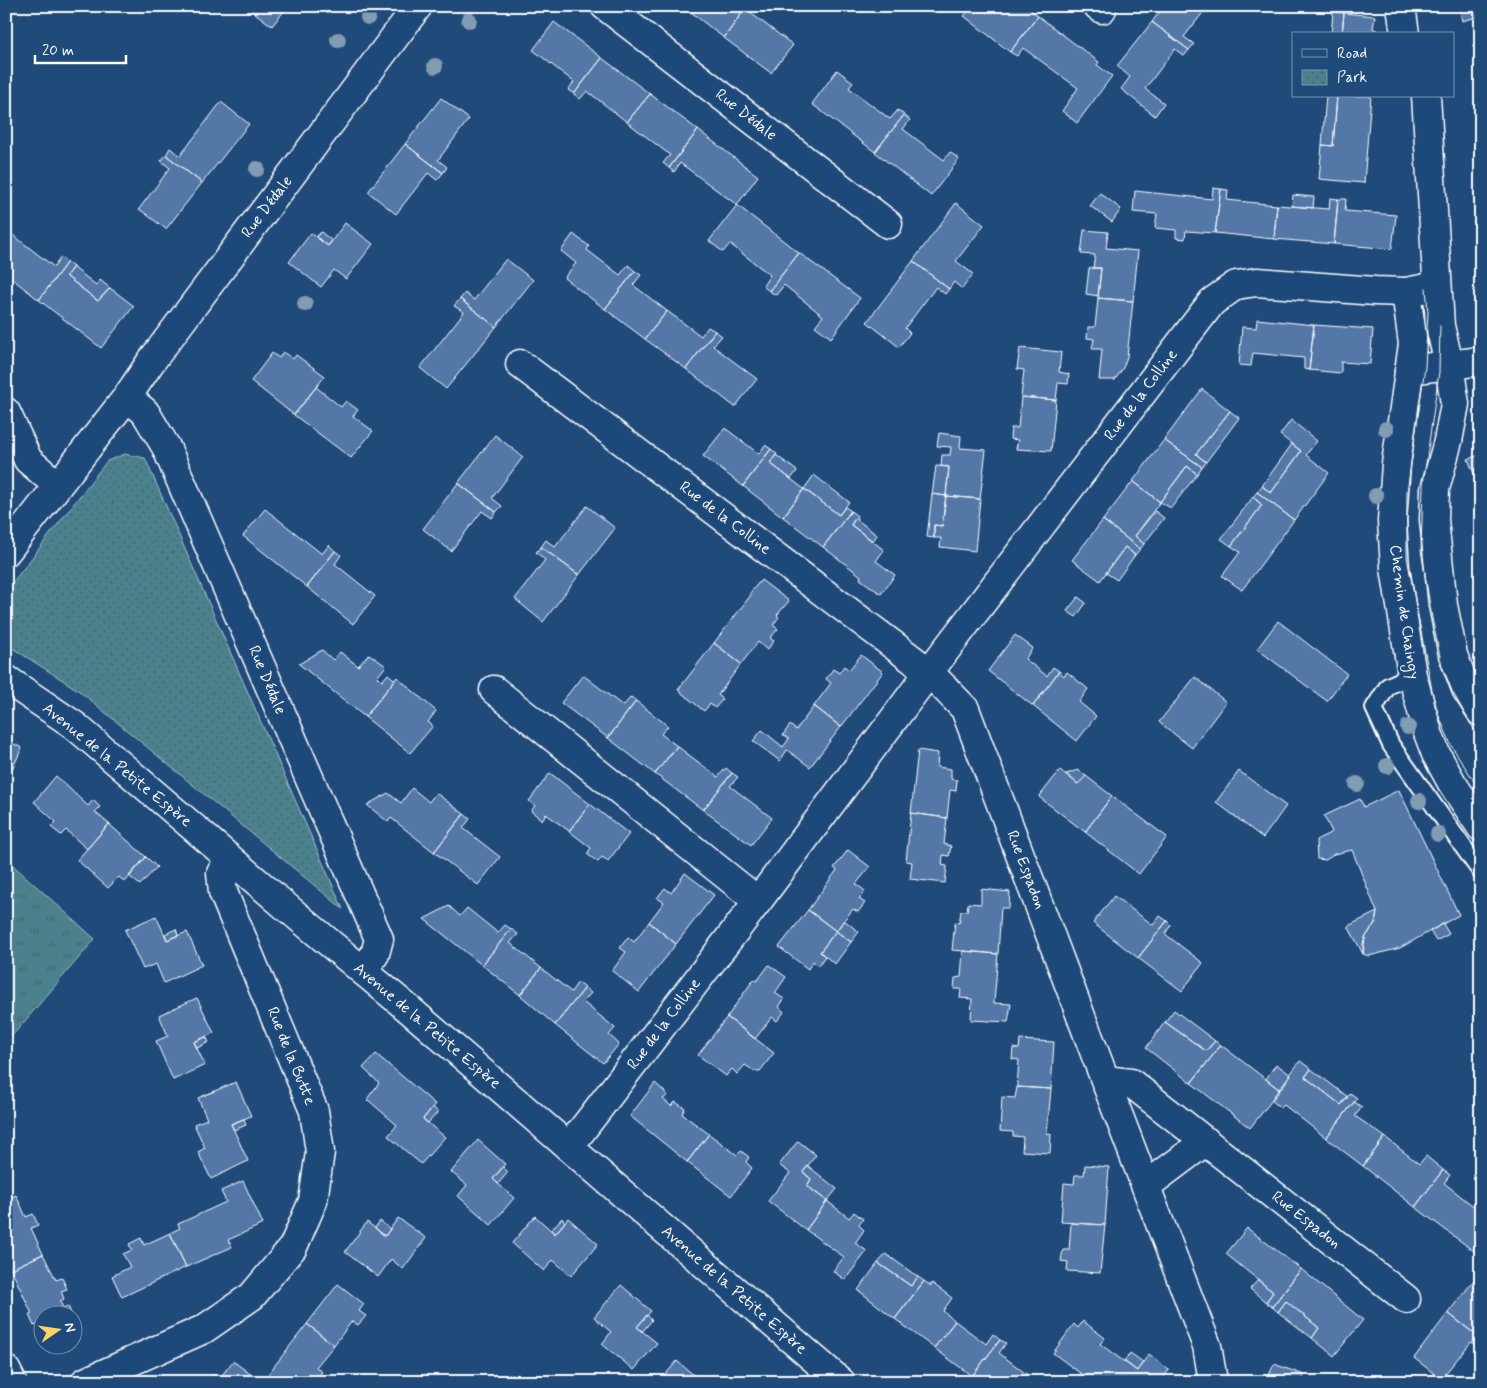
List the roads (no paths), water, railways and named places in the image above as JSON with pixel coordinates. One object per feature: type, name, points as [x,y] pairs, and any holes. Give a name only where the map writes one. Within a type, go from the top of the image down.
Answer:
[{"type":"street","name":"Rue Dédale","points":[[604,6],[888,224]]},
{"type":"street","points":[[1401,6],[1405,32]]},
{"type":"street","points":[[1416,6],[1420,32]]},
{"type":"street","name":"Rue Dédale","points":[[6,552],[127,397],[407,10]]},
{"type":"street","points":[[1413,98],[1423,289],[1440,326],[1450,364],[1455,404],[1435,489],[1434,520],[1443,606],[1453,655],[1466,689],[1481,712]]},
{"type":"street","points":[[1423,289],[1426,98]]},
{"type":"street","name":"Rue de la Colline","points":[[570,1146],[1212,302],[1236,285],[1257,282],[1374,292],[1423,289]]},
{"type":"street","name":"Chemin de Chaingy","points":[[1423,289],[1412,344],[1396,464],[1392,521],[1395,568],[1412,675],[1428,733],[1436,754],[1452,783],[1481,826]]},
{"type":"street","points":[[1409,370],[1481,360]]},
{"type":"street","name":"Rue de la Colline","points":[[520,364],[929,672]]},
{"type":"street","name":"Rue Dédale","points":[[127,397],[145,412],[166,447],[379,939],[375,954],[363,971]]},
{"type":"street","points":[[6,412],[28,460],[57,485]]},
{"type":"street","name":"Rue Espadon","points":[[929,672],[965,709],[1207,1346],[1212,1374],[1210,1382]]},
{"type":"street","name":"Avenue de la Petite Espère","points":[[6,678],[74,725],[570,1146],[841,1382]]},
{"type":"street","points":[[494,690],[758,901]]},
{"type":"street","name":"Rue de la Butte","points":[[85,1382],[204,1329],[252,1296],[293,1247],[313,1202],[320,1152],[314,1111],[223,892],[221,873],[230,859]]},
{"type":"street","name":"Rue Espadon","points":[[1105,1080],[1131,1083],[1406,1299]]},
{"type":"street","points":[[1146,1186],[1206,1141]]},
{"type":"street","points":[[6,1370],[12,1382]]},
{"type":"lane","points":[[1412,675],[1388,686],[1374,708],[1391,745],[1481,872]]},
{"type":"tram line","points":[[1426,288],[1428,312],[1425,367],[1407,492],[1407,557],[1435,706],[1451,745],[1481,792]]},
{"type":"tram line","points":[[1440,326],[1439,372],[1423,485],[1421,550],[1442,666],[1452,691],[1481,739]]}]
